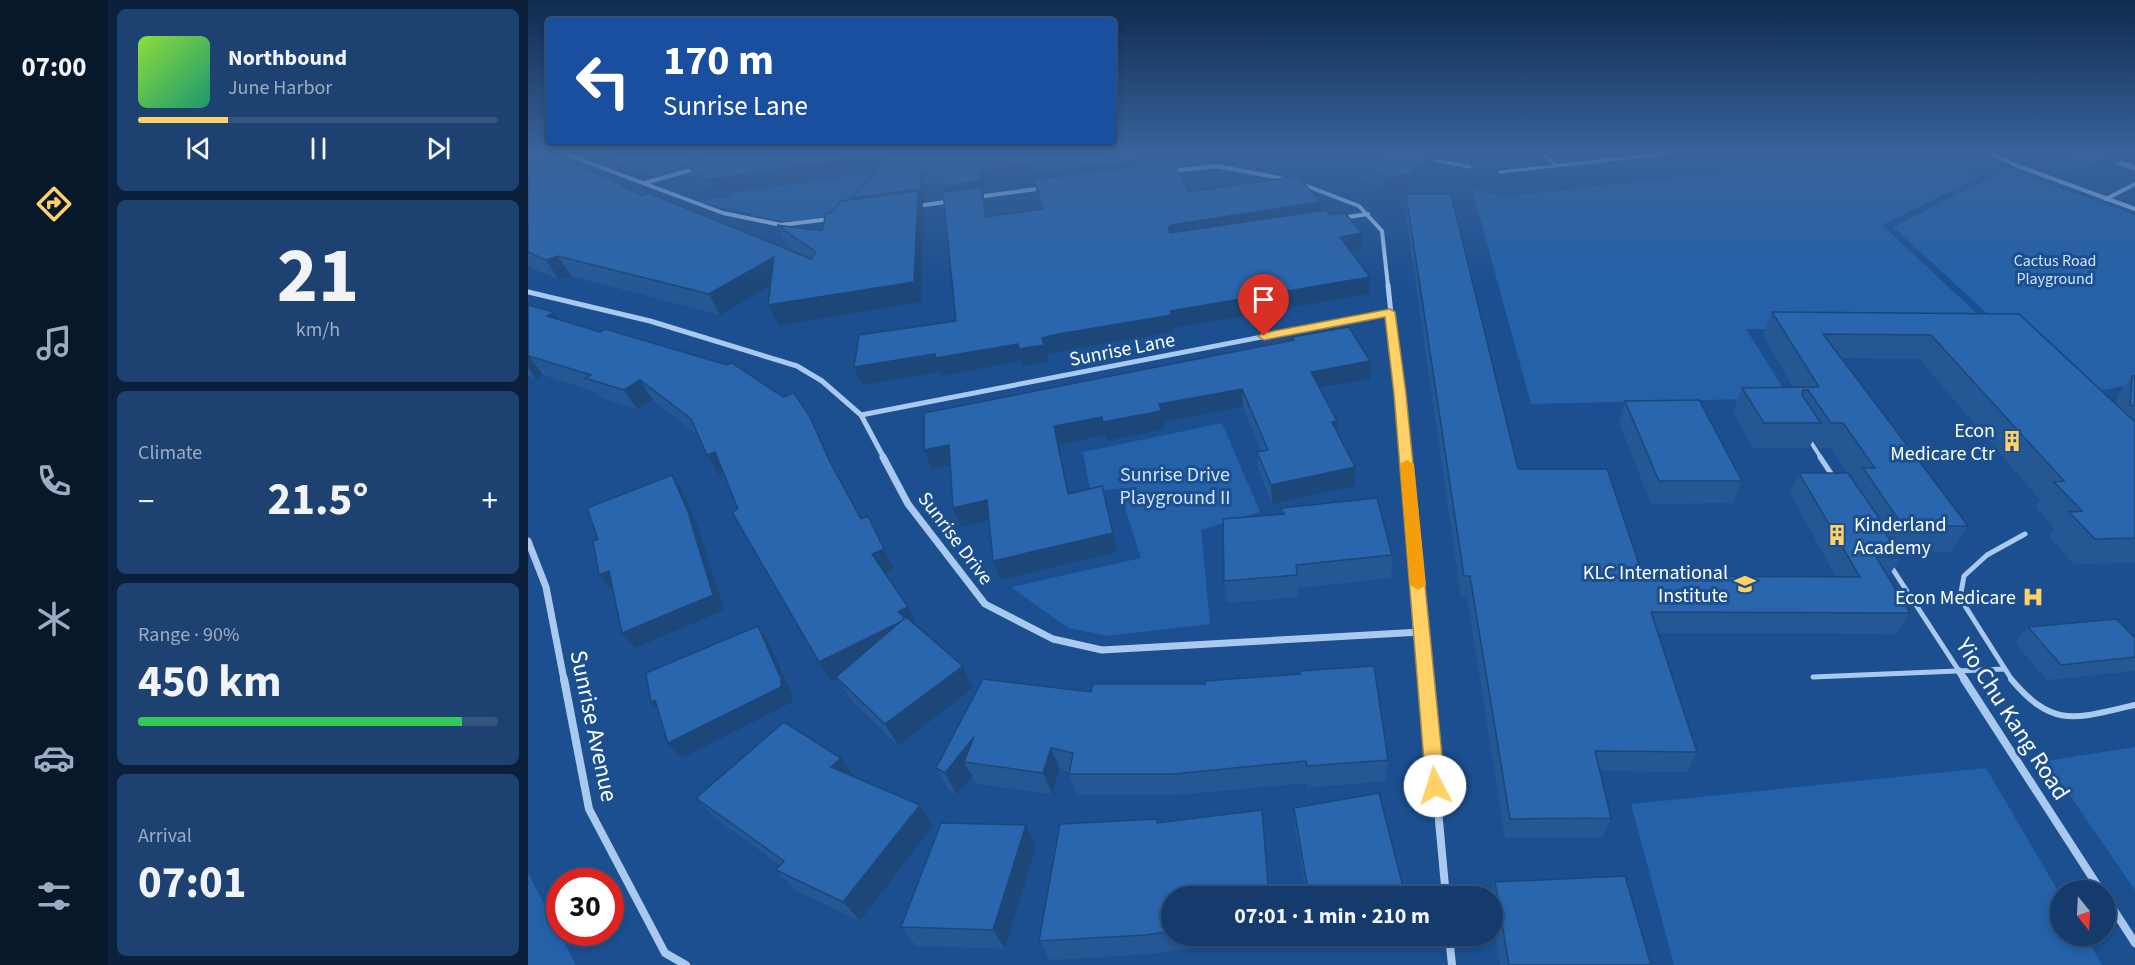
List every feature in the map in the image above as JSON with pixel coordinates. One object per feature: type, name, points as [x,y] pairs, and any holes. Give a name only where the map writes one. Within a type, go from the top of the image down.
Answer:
[{"type":"street","points":[[681,197],[723,213],[773,224],[839,217]]},
{"type":"street","points":[[969,198],[976,197]]},
{"type":"street","points":[[1338,197],[1350,201],[1368,214],[1382,231],[1401,395],[1445,886]]},
{"type":"street","points":[[2101,197],[2135,209]]},
{"type":"street","points":[[2106,199],[2110,197]]},
{"type":"street","points":[[910,207],[957,200]]},
{"type":"street","points":[[1336,219],[1368,214]]},
{"type":"street","name":"Sunrise Drive","points":[[528,292],[650,321],[797,366],[822,381],[861,415],[908,504],[986,604],[1053,639],[1102,650],[1421,632]]},
{"type":"street","name":"Sunrise Lane","points":[[861,415],[1390,312]]},
{"type":"street","name":"Sunrise Avenue","points":[[528,542],[546,587],[589,809],[665,953],[686,965]]},
{"type":"street","name":"Yio Chu Kang Road","points":[[1959,671],[2094,880]]},
{"type":"street","points":[[2116,914],[2135,943]]},
{"type":"street","points":[[1450,946],[1452,965]]},
{"type":"lane","points":[[1807,437],[1839,486]]},
{"type":"lane","points":[[2025,534],[1987,555],[1964,576],[1960,598],[2005,669],[2027,697],[2049,713],[2079,716],[2135,705]]},
{"type":"lane","name":"Yio Chu Kang Road","points":[[1883,554],[1959,671]]},
{"type":"lane","points":[[1813,677],[2005,669]]},
{"type":"green space","points":[[725,197],[858,197],[842,215],[784,222],[697,201]]},
{"type":"green space","points":[[1474,197],[1938,197],[1882,225],[1996,331],[1746,329],[1789,398],[1531,404]]},
{"type":"green space","name":"Cactus Road Playground","points":[[1952,197],[2085,197],[2135,215],[2135,384],[2076,395],[1893,227]]},
{"type":"green space","name":"Sunrise Drive Playground II","points":[[1222,423],[1260,512],[1201,530],[1210,624],[1108,636],[1068,628],[1011,587],[1141,558],[1119,489],[1090,491],[1083,452]]},
{"type":"green space","points":[[2135,747],[2135,890],[2046,761]]},
{"type":"green space","points":[[1986,768],[2052,880],[2050,946],[2091,946],[2102,965],[1674,965],[1631,804]]},
{"type":"green space","points":[[528,873],[546,908],[546,946],[566,946],[576,965],[528,965]]},
{"type":"building","points":[[528,197],[659,197],[811,259],[816,252],[777,225],[822,231],[826,213],[832,212],[841,201],[872,197],[918,197],[914,282],[768,305],[774,257],[709,294],[558,256],[546,260],[528,252]]},
{"type":"building","points":[[944,197],[983,197],[986,217],[1043,209],[1039,197],[1316,197],[1320,202],[1171,225],[1168,228],[1170,233],[1326,210],[1330,215],[1345,213],[1362,233],[1340,237],[1370,277],[1170,311],[1172,315],[1053,335],[1042,338],[1044,345],[1019,349],[1018,344],[935,358],[935,354],[854,367],[859,335],[956,321]]},
{"type":"building","points":[[1406,197],[1452,197],[1518,469],[1607,469],[1643,576],[1860,577],[1799,473],[1848,473],[1888,531],[1884,531],[1901,557],[1876,557],[1910,613],[1651,612],[1697,752],[1595,751],[1611,818],[1510,819],[1470,576],[1464,576]]},
{"type":"building","points":[[528,305],[554,312],[547,316],[600,332],[605,329],[727,365],[732,363],[783,397],[794,393],[810,417],[829,460],[861,519],[868,516],[884,549],[872,554],[908,607],[898,612],[905,618],[819,662],[732,512],[738,509],[715,452],[707,455],[691,419],[640,380],[624,390],[585,378],[591,375],[528,357]]},
{"type":"building","points":[[1772,312],[2019,314],[2135,422],[2135,538],[2095,539],[2069,512],[2082,511],[2054,482],[2064,481],[1931,335],[1823,334],[1968,526],[1903,526],[1863,468],[1875,468],[1843,423],[1831,423],[1808,390],[1803,390],[1802,395],[1821,423],[1764,423],[1742,388],[1819,387]]},
{"type":"building","points":[[1349,327],[1370,361],[1311,372],[1337,421],[1332,422],[1355,467],[1271,485],[1257,452],[1268,450],[1242,389],[1159,404],[1161,411],[1103,422],[1102,417],[1054,426],[1068,494],[1102,486],[1113,533],[993,561],[987,500],[953,508],[949,445],[924,450],[924,413],[1294,340],[1292,337]]},
{"type":"building","points":[[2132,376],[2135,376],[2135,406],[2130,405]]},
{"type":"building","points":[[1699,400],[1742,481],[1659,481],[1625,401]]},
{"type":"building","points":[[672,475],[688,512],[713,595],[622,633],[609,571],[599,575],[593,541],[598,539],[587,508]]},
{"type":"building","points":[[1377,498],[1392,555],[1296,565],[1297,575],[1224,581],[1223,519],[1284,514],[1281,508]]},
{"type":"building","points":[[906,617],[963,666],[885,724],[836,677]]},
{"type":"building","points":[[2116,619],[2135,638],[2135,657],[2061,665],[2028,627]]},
{"type":"building","points":[[758,626],[781,679],[781,687],[668,743],[655,700],[651,702],[646,673]]},
{"type":"building","points":[[1374,666],[1388,760],[1307,766],[1306,761],[1173,774],[1069,774],[1073,753],[1051,748],[1043,773],[964,762],[974,737],[945,773],[936,768],[983,679],[1091,692],[1093,684],[1205,684],[1205,681]]},
{"type":"building","points":[[784,722],[841,758],[831,767],[920,805],[843,902],[776,870],[784,861],[696,798]]},
{"type":"building","points":[[1379,793],[1403,886],[1307,886],[1294,808]]},
{"type":"building","points":[[1262,810],[1268,886],[1161,886],[1161,933],[1039,941],[1060,824],[1157,819],[1157,823]]},
{"type":"building","points":[[941,823],[1026,825],[993,930],[901,927]]},
{"type":"building","points":[[1625,876],[1651,965],[1509,965],[1503,929],[1503,886],[1496,886],[1495,882]]},
{"type":"slow traffic","points":[[1407,464],[1418,585]]},
{"type":"place","name":"Econ Medicare Ctr","points":[[2012,441]]},
{"type":"place","name":"Kinderland Academy","points":[[1837,535]]},
{"type":"place","name":"KLC International Institute","points":[[1745,584]]},
{"type":"place","name":"Econ Medicare","points":[[2033,597]]},
{"type":"route","points":[[1264,336],[1390,312],[1417,565],[1435,786]]}]
